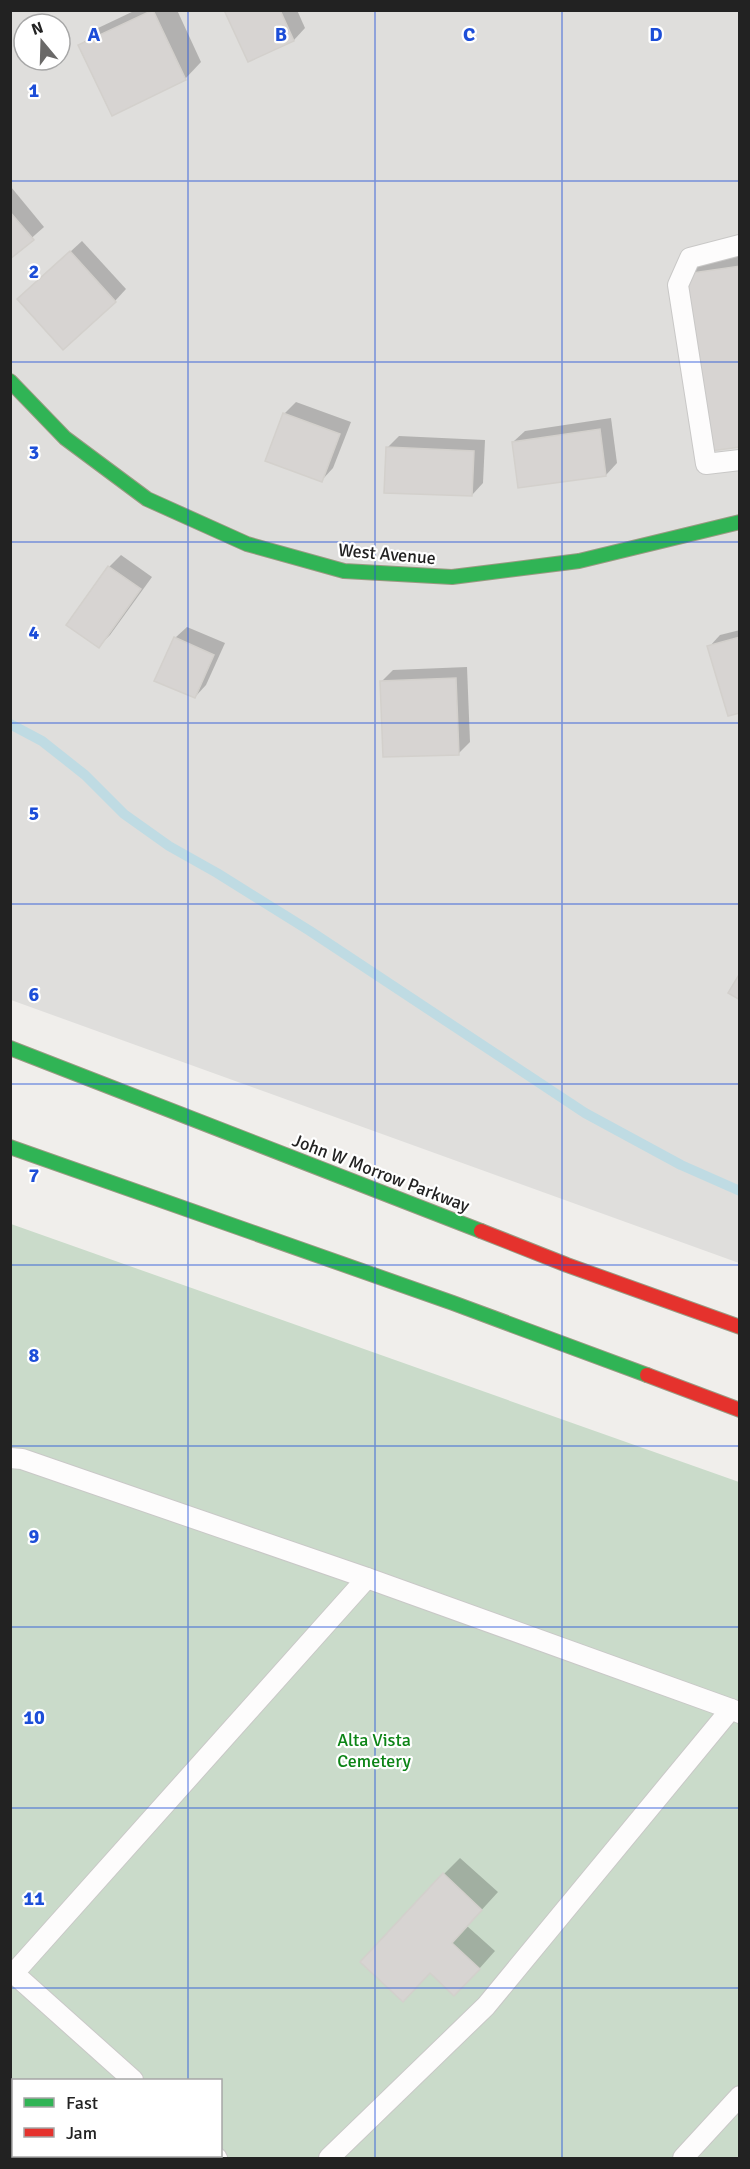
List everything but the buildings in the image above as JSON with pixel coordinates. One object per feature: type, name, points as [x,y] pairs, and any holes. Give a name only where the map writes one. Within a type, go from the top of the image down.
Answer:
[{"type":"main road","name":"West Avenue","points":[[10,381],[65,438],[147,499],[247,544],[344,571],[452,577],[579,561],[740,522]]},
{"type":"main road","name":"John W Morrow Parkway","points":[[10,1048],[567,1265],[740,1327]]},
{"type":"main road","points":[[10,1147],[453,1303],[740,1410]]},
{"type":"lane","points":[[740,246],[690,258],[678,285],[706,464],[740,460]]},
{"type":"lane","points":[[10,1458],[22,1459],[367,1578],[735,1711],[486,2006],[329,2158]]},
{"type":"lane","points":[[132,2079],[12,1971],[367,1578]]},
{"type":"lane","points":[[683,2158],[740,2096]]},
{"type":"shaded area","points":[[10,11],[739,11],[739,1263],[11,1000]]},
{"type":"green space","name":"Alta Vista Cemetery","points":[[11,1224],[739,1482],[739,2158],[11,2158]]},
{"type":"waterway","points":[[10,724],[42,741],[85,775],[124,814],[169,846],[310,931],[585,1113],[681,1165],[740,1191]]},
{"type":"traffic: fast","points":[[10,381],[65,438],[147,499],[247,544],[344,571],[452,577],[579,561],[740,522]]},
{"type":"traffic: fast","points":[[10,1048],[481,1231]]},
{"type":"traffic: fast","points":[[10,1147],[453,1303],[647,1375]]},
{"type":"traffic: jam","points":[[481,1231],[567,1265],[740,1327]]},
{"type":"traffic: jam","points":[[647,1375],[740,1410]]}]
